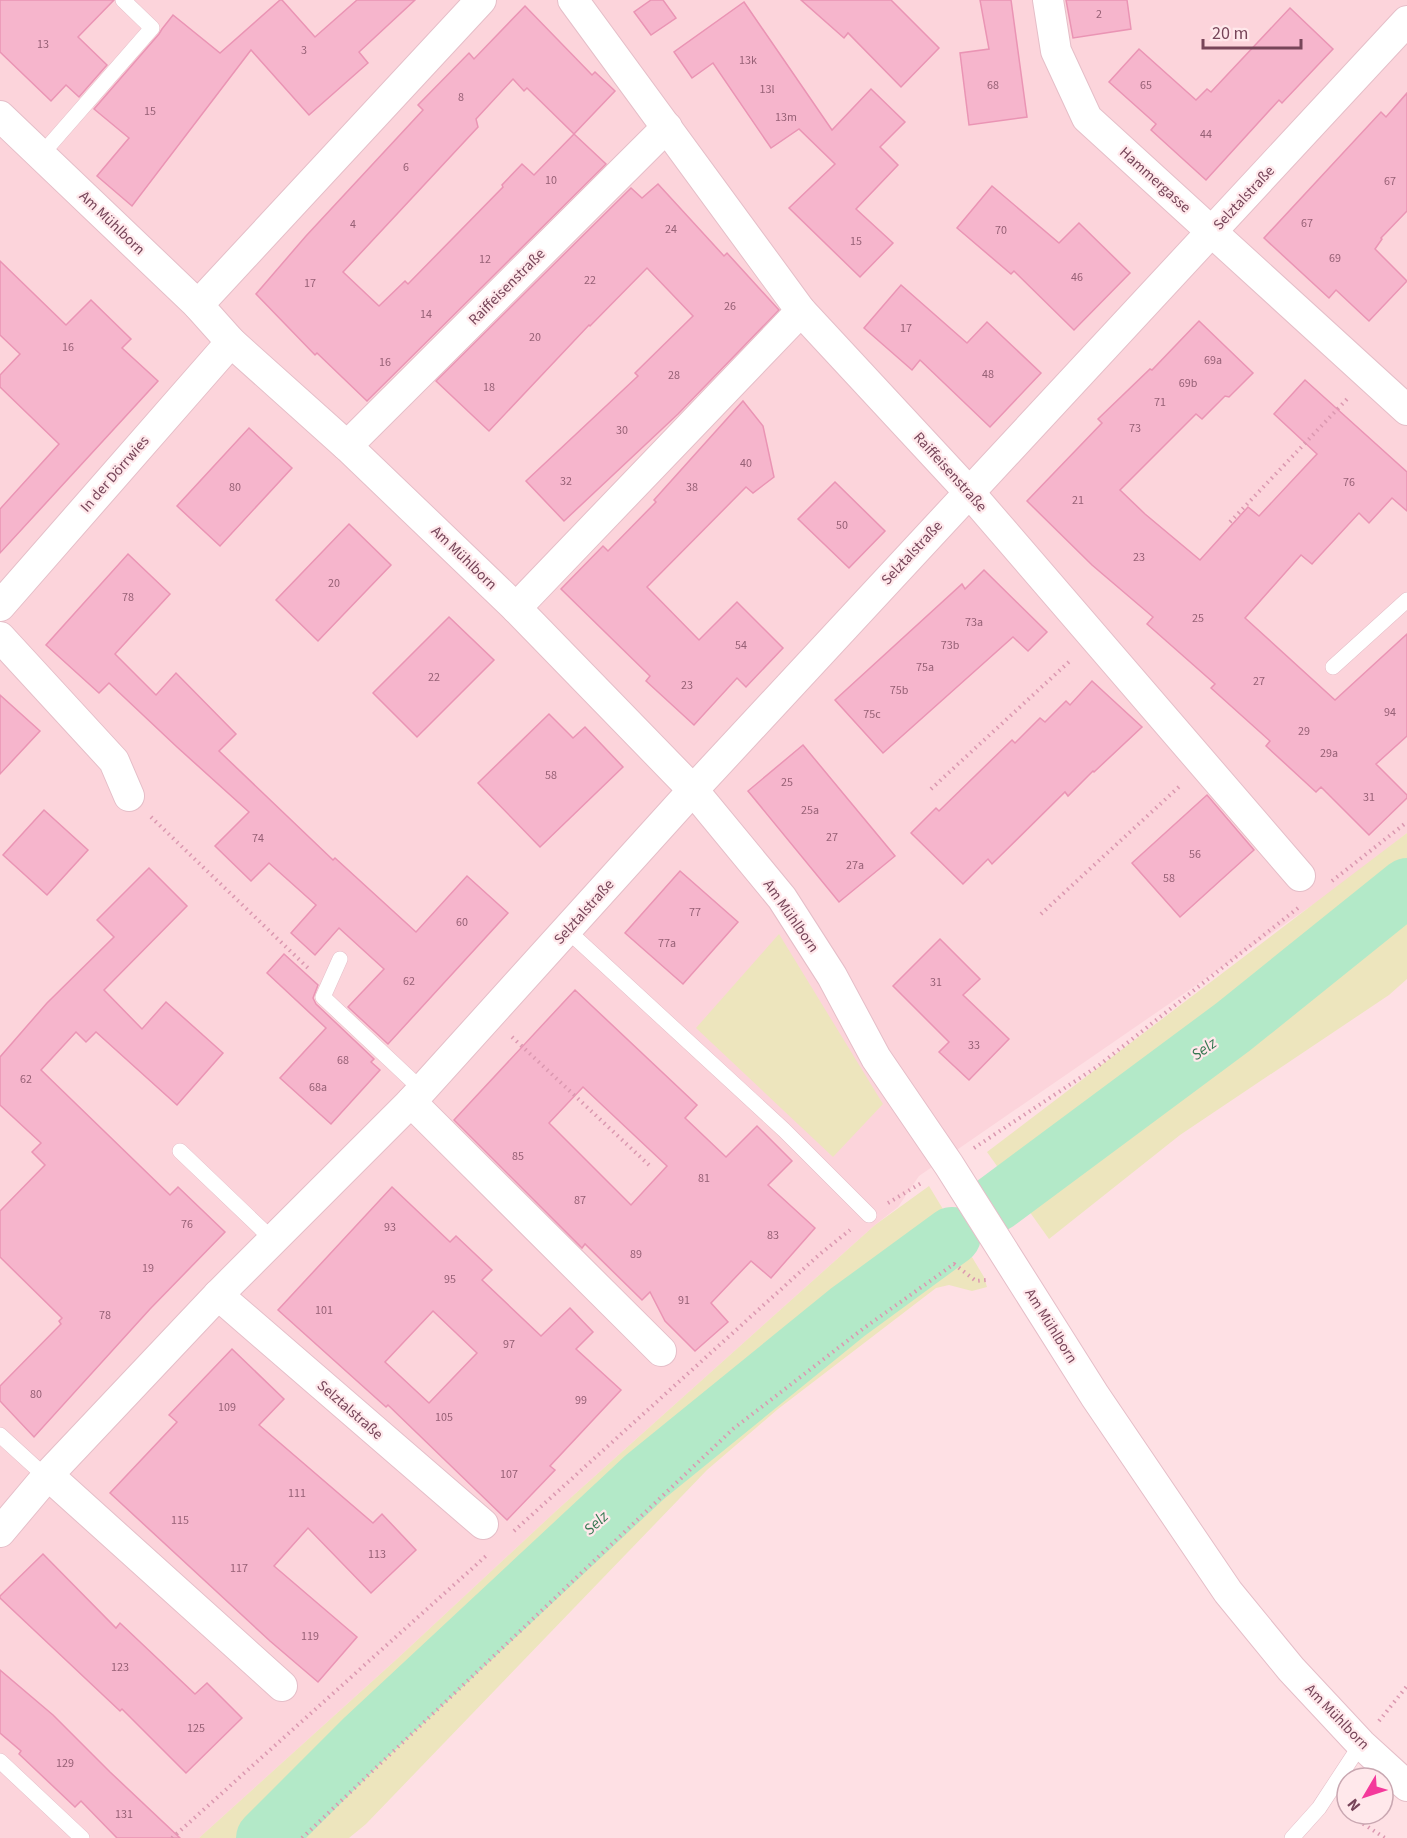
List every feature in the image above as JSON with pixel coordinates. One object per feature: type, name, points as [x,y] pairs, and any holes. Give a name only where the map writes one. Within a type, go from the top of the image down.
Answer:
[{"type":"street","points":[[198,305],[481,0]]},
{"type":"street","name":"Raiffeisenstraße","points":[[573,0],[801,311],[969,492],[1310,888]]},
{"type":"street","name":"Hammergasse","points":[[1048,0],[1056,51],[1087,118],[1407,410]]},
{"type":"street","name":"Selztalstraße","points":[[0,1532],[47,1476],[218,1295],[417,1096],[693,790],[1407,21]]},
{"type":"street","name":"Am Mühlborn","points":[[0,116],[198,305],[231,342],[347,446],[516,608],[693,790],[782,898],[832,976],[876,1058],[950,1168],[1095,1396],[1228,1592],[1291,1669],[1361,1744],[1407,1786]]},
{"type":"street","name":"Raiffeisenstraße","points":[[347,446],[667,127]]},
{"type":"street","points":[[516,608],[801,311]]},
{"type":"street","name":"In der Dörrwies","points":[[0,606],[231,342]]},
{"type":"street","points":[[0,637],[114,761],[129,796]]},
{"type":"street","points":[[417,1096],[660,1351]]},
{"type":"street","name":"Selztalstraße","points":[[218,1295],[489,1536]]},
{"type":"street","points":[[47,1476],[282,1686]]},
{"type":"lane","points":[[41,155],[152,28],[123,0]]},
{"type":"lane","points":[[1333,667],[1407,600]]},
{"type":"lane","points":[[567,930],[784,1130],[869,1215]]},
{"type":"lane","points":[[340,959],[323,997],[417,1096]]},
{"type":"lane","points":[[180,1151],[273,1240]]},
{"type":"lane","points":[[0,1435],[47,1476]]},
{"type":"lane","points":[[1292,1838],[1319,1808],[1361,1744]]},
{"type":"lane","points":[[0,1761],[82,1838]]},
{"type":"path","points":[[1230,522],[1369,375]]},
{"type":"path","points":[[931,789],[1095,638]]},
{"type":"path","points":[[1041,914],[1203,764]]},
{"type":"path","points":[[129,796],[327,987]]},
{"type":"path","points":[[512,1533],[820,1254],[869,1215],[950,1168],[1098,1066],[1310,888],[1407,822]]},
{"type":"path","points":[[489,1016],[650,1166]]},
{"type":"path","points":[[302,1838],[733,1430],[864,1328],[954,1264],[975,1281],[986,1281],[1012,1264]]},
{"type":"path","points":[[172,1838],[489,1536]]},
{"type":"path","points":[[1361,1744],[1407,1686]]},
{"type":"path","points":[[1366,1826],[1385,1838]]},
{"type":"shaded area","points":[[0,0],[1407,0],[1407,833],[1330,893],[919,1176],[898,1207],[875,1225],[556,1511],[199,1838],[0,1838]]},
{"type":"shaded area","points":[[1407,833],[1407,979],[1389,995],[1180,1135],[1049,1239],[987,1152]]},
{"type":"shaded area","points":[[779,934],[883,1104],[833,1157],[696,1028]]},
{"type":"shaded area","points":[[929,1186],[984,1277],[987,1287],[972,1291],[949,1285],[936,1288],[778,1409],[707,1470],[366,1824],[349,1838],[199,1838],[556,1511],[875,1225]]},
{"type":"building","points":[[0,0],[114,0],[78,37],[107,65],[79,97],[66,85],[51,101],[0,52]]},
{"type":"building","points":[[280,0],[315,37],[357,0],[415,0],[359,52],[368,63],[309,115],[251,50],[132,206],[97,176],[129,138],[94,109],[173,15],[220,53]]},
{"type":"building","points":[[651,0],[663,0],[676,18],[651,35],[634,12]]},
{"type":"building","points":[[801,0],[891,0],[939,48],[901,87],[848,33],[844,38]]},
{"type":"building","points":[[980,0],[1011,0],[1027,117],[969,125],[960,53],[989,49]]},
{"type":"building","points":[[1066,0],[1127,0],[1131,29],[1073,38]]},
{"type":"building","points":[[744,2],[832,130],[871,89],[905,122],[880,147],[898,165],[856,209],[893,243],[860,277],[789,208],[835,164],[799,129],[771,148],[713,63],[692,78],[674,52]]},
{"type":"building","points":[[525,6],[592,75],[595,72],[615,91],[574,134],[606,164],[367,401],[317,353],[315,355],[256,294],[306,236],[423,110],[418,105],[469,53],[474,59]],"holes":[[[513,79],[524,91],[527,88],[574,134],[534,175],[522,164],[502,185],[503,187],[408,284],[405,281],[379,306],[343,272],[478,127],[476,119]]]},
{"type":"building","points":[[1290,8],[1333,49],[1282,103],[1279,100],[1206,180],[1151,130],[1156,124],[1109,82],[1139,49],[1196,100],[1207,89],[1211,92]]},
{"type":"building","points":[[1407,93],[1407,211],[1381,238],[1375,249],[1407,281],[1369,321],[1336,290],[1329,298],[1264,238],[1381,112],[1386,117]]},
{"type":"building","points":[[658,184],[724,256],[727,253],[779,310],[678,414],[564,521],[526,481],[638,376],[635,373],[693,316],[647,268],[589,325],[489,431],[436,381],[631,188],[642,198]]},
{"type":"building","points":[[992,186],[1059,243],[1079,223],[1130,273],[1074,330],[1014,271],[1011,274],[957,228]]},
{"type":"building","points":[[0,261],[66,325],[91,300],[131,339],[122,348],[158,381],[0,553],[0,509],[59,444],[0,387],[0,375],[20,354],[0,335]]},
{"type":"building","points":[[901,285],[967,343],[987,322],[1041,373],[990,427],[920,360],[912,370],[864,328]]},
{"type":"building","points":[[1199,321],[1253,373],[1202,419],[1196,414],[1120,490],[1200,560],[1248,507],[1259,516],[1317,454],[1274,414],[1305,380],[1407,472],[1407,511],[1392,498],[1369,523],[1359,513],[1312,564],[1301,555],[1245,618],[1335,700],[1407,634],[1407,736],[1376,764],[1407,795],[1407,798],[1369,835],[1321,787],[1316,792],[1266,746],[1270,741],[1211,688],[1215,684],[1147,624],[1153,617],[1092,565],[1027,501],[1102,423],[1098,419],[1150,369],[1152,370]]},
{"type":"building","points":[[743,401],[763,426],[774,477],[753,493],[746,487],[647,587],[699,640],[737,602],[783,648],[746,687],[737,678],[694,725],[646,681],[650,676],[561,589],[603,546],[608,551],[656,502],[654,500]]},
{"type":"building","points":[[249,428],[292,468],[220,546],[177,506]]},
{"type":"building","points":[[835,482],[885,531],[849,568],[798,519]]},
{"type":"building","points":[[349,524],[391,565],[318,641],[276,600]]},
{"type":"building","points":[[128,554],[170,594],[115,654],[156,695],[176,673],[236,734],[219,751],[333,860],[335,858],[416,932],[467,876],[508,913],[388,1044],[348,1007],[384,969],[339,928],[315,955],[291,933],[316,905],[269,863],[251,881],[215,846],[249,812],[109,683],[99,693],[46,645]]},
{"type":"building","points":[[984,570],[1047,632],[1028,651],[1013,637],[883,753],[835,700],[962,584],[965,589]]},
{"type":"building","points":[[449,617],[494,660],[417,737],[373,693]]},
{"type":"building","points":[[1092,681],[1142,727],[1068,796],[1065,792],[992,864],[988,859],[963,884],[911,833],[936,808],[939,811],[1012,740],[1015,743],[1040,718],[1045,722],[1066,701],[1070,705]]},
{"type":"building","points":[[0,695],[40,731],[0,774]]},
{"type":"building","points":[[549,714],[573,738],[585,727],[623,767],[540,847],[478,783]]},
{"type":"building","points":[[803,745],[895,856],[839,902],[748,791]]},
{"type":"building","points":[[1207,795],[1254,850],[1180,917],[1132,863]]},
{"type":"building","points":[[44,810],[88,850],[47,895],[3,855]]},
{"type":"building","points":[[149,868],[187,906],[104,990],[142,1029],[166,1002],[223,1053],[177,1105],[96,1032],[86,1042],[76,1032],[41,1070],[170,1195],[178,1187],[225,1232],[150,1309],[34,1437],[0,1401],[0,1386],[61,1324],[59,1321],[62,1318],[0,1257],[0,1211],[45,1165],[32,1152],[41,1143],[0,1105],[0,1057],[47,1003],[114,937],[97,920]]},
{"type":"building","points":[[680,871],[738,922],[683,984],[625,933]]},
{"type":"building","points":[[940,939],[980,979],[963,995],[1009,1039],[969,1080],[939,1052],[949,1042],[893,986]]},
{"type":"building","points":[[284,954],[318,985],[313,998],[316,1004],[374,1059],[371,1062],[380,1070],[331,1124],[280,1078],[326,1028],[267,973]]},
{"type":"building","points":[[575,990],[697,1105],[685,1118],[726,1157],[757,1126],[792,1161],[768,1185],[815,1228],[771,1278],[751,1261],[711,1303],[728,1322],[695,1351],[665,1321],[650,1292],[642,1300],[585,1244],[582,1248],[454,1120]],"holes":[[[583,1087],[667,1166],[631,1205],[549,1123]]]},
{"type":"building","points":[[392,1187],[450,1242],[456,1236],[492,1270],[482,1280],[541,1336],[570,1308],[593,1332],[576,1349],[621,1390],[550,1466],[555,1470],[507,1520],[388,1405],[386,1407],[278,1310]],"holes":[[[433,1311],[477,1353],[429,1403],[385,1362]]]},
{"type":"building","points":[[232,1349],[284,1399],[259,1425],[373,1523],[382,1514],[416,1550],[371,1593],[308,1528],[274,1566],[357,1637],[318,1682],[270,1641],[110,1493],[177,1422],[169,1415]]},
{"type":"building","points":[[43,1554],[116,1628],[120,1623],[195,1694],[207,1683],[242,1718],[186,1773],[122,1709],[120,1711],[0,1598]]},
{"type":"building","points":[[0,1670],[53,1715],[180,1838],[117,1838],[81,1801],[75,1807],[19,1754],[21,1751],[0,1733]]},
{"type":"waterway","name":"Selz","points":[[996,1203],[1233,1027],[1407,887]]},
{"type":"waterway","name":"Selz","points":[[265,1838],[364,1739],[645,1477],[848,1312],[952,1236]]}]
